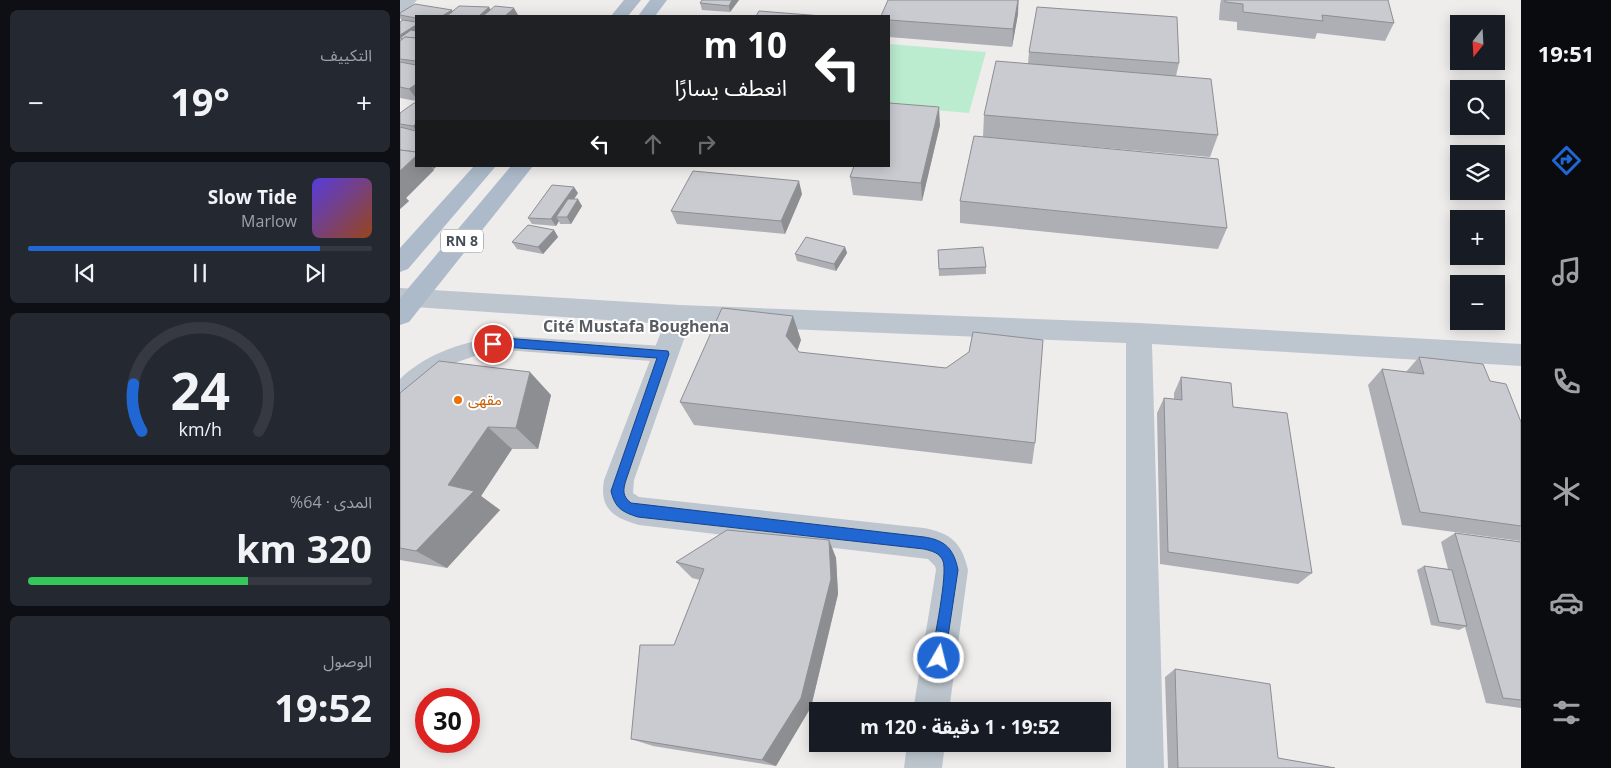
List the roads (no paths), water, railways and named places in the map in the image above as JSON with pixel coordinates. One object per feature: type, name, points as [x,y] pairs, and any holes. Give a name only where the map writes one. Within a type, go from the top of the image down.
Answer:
[{"type":"main road","points":[[620,15],[633,0]]},
{"type":"main road","points":[[647,15],[659,0]]},
{"type":"main road","name":"RN 8","points":[[400,263],[485,167]]},
{"type":"main road","name":"RN 8","points":[[405,303],[522,167]]},
{"type":"street","points":[[400,8],[410,0]]},
{"type":"street","points":[[405,303],[1140,333],[1521,355]]},
{"type":"street","points":[[680,315],[619,480],[617,491],[619,501],[628,508],[638,511],[935,545],[944,551],[950,560],[952,570],[932,702]]},
{"type":"street","points":[[1140,333],[1145,768]]},
{"type":"street","points":[[923,768],[925,752]]},
{"type":"lane","points":[[400,390],[419,374],[439,361],[461,351],[483,345],[504,343],[664,354]]},
{"type":"place","name":"مقهى","points":[[458,400]]},
{"type":"district","name":"Cité Mustafa Boughena","points":[[636,326]]}]
